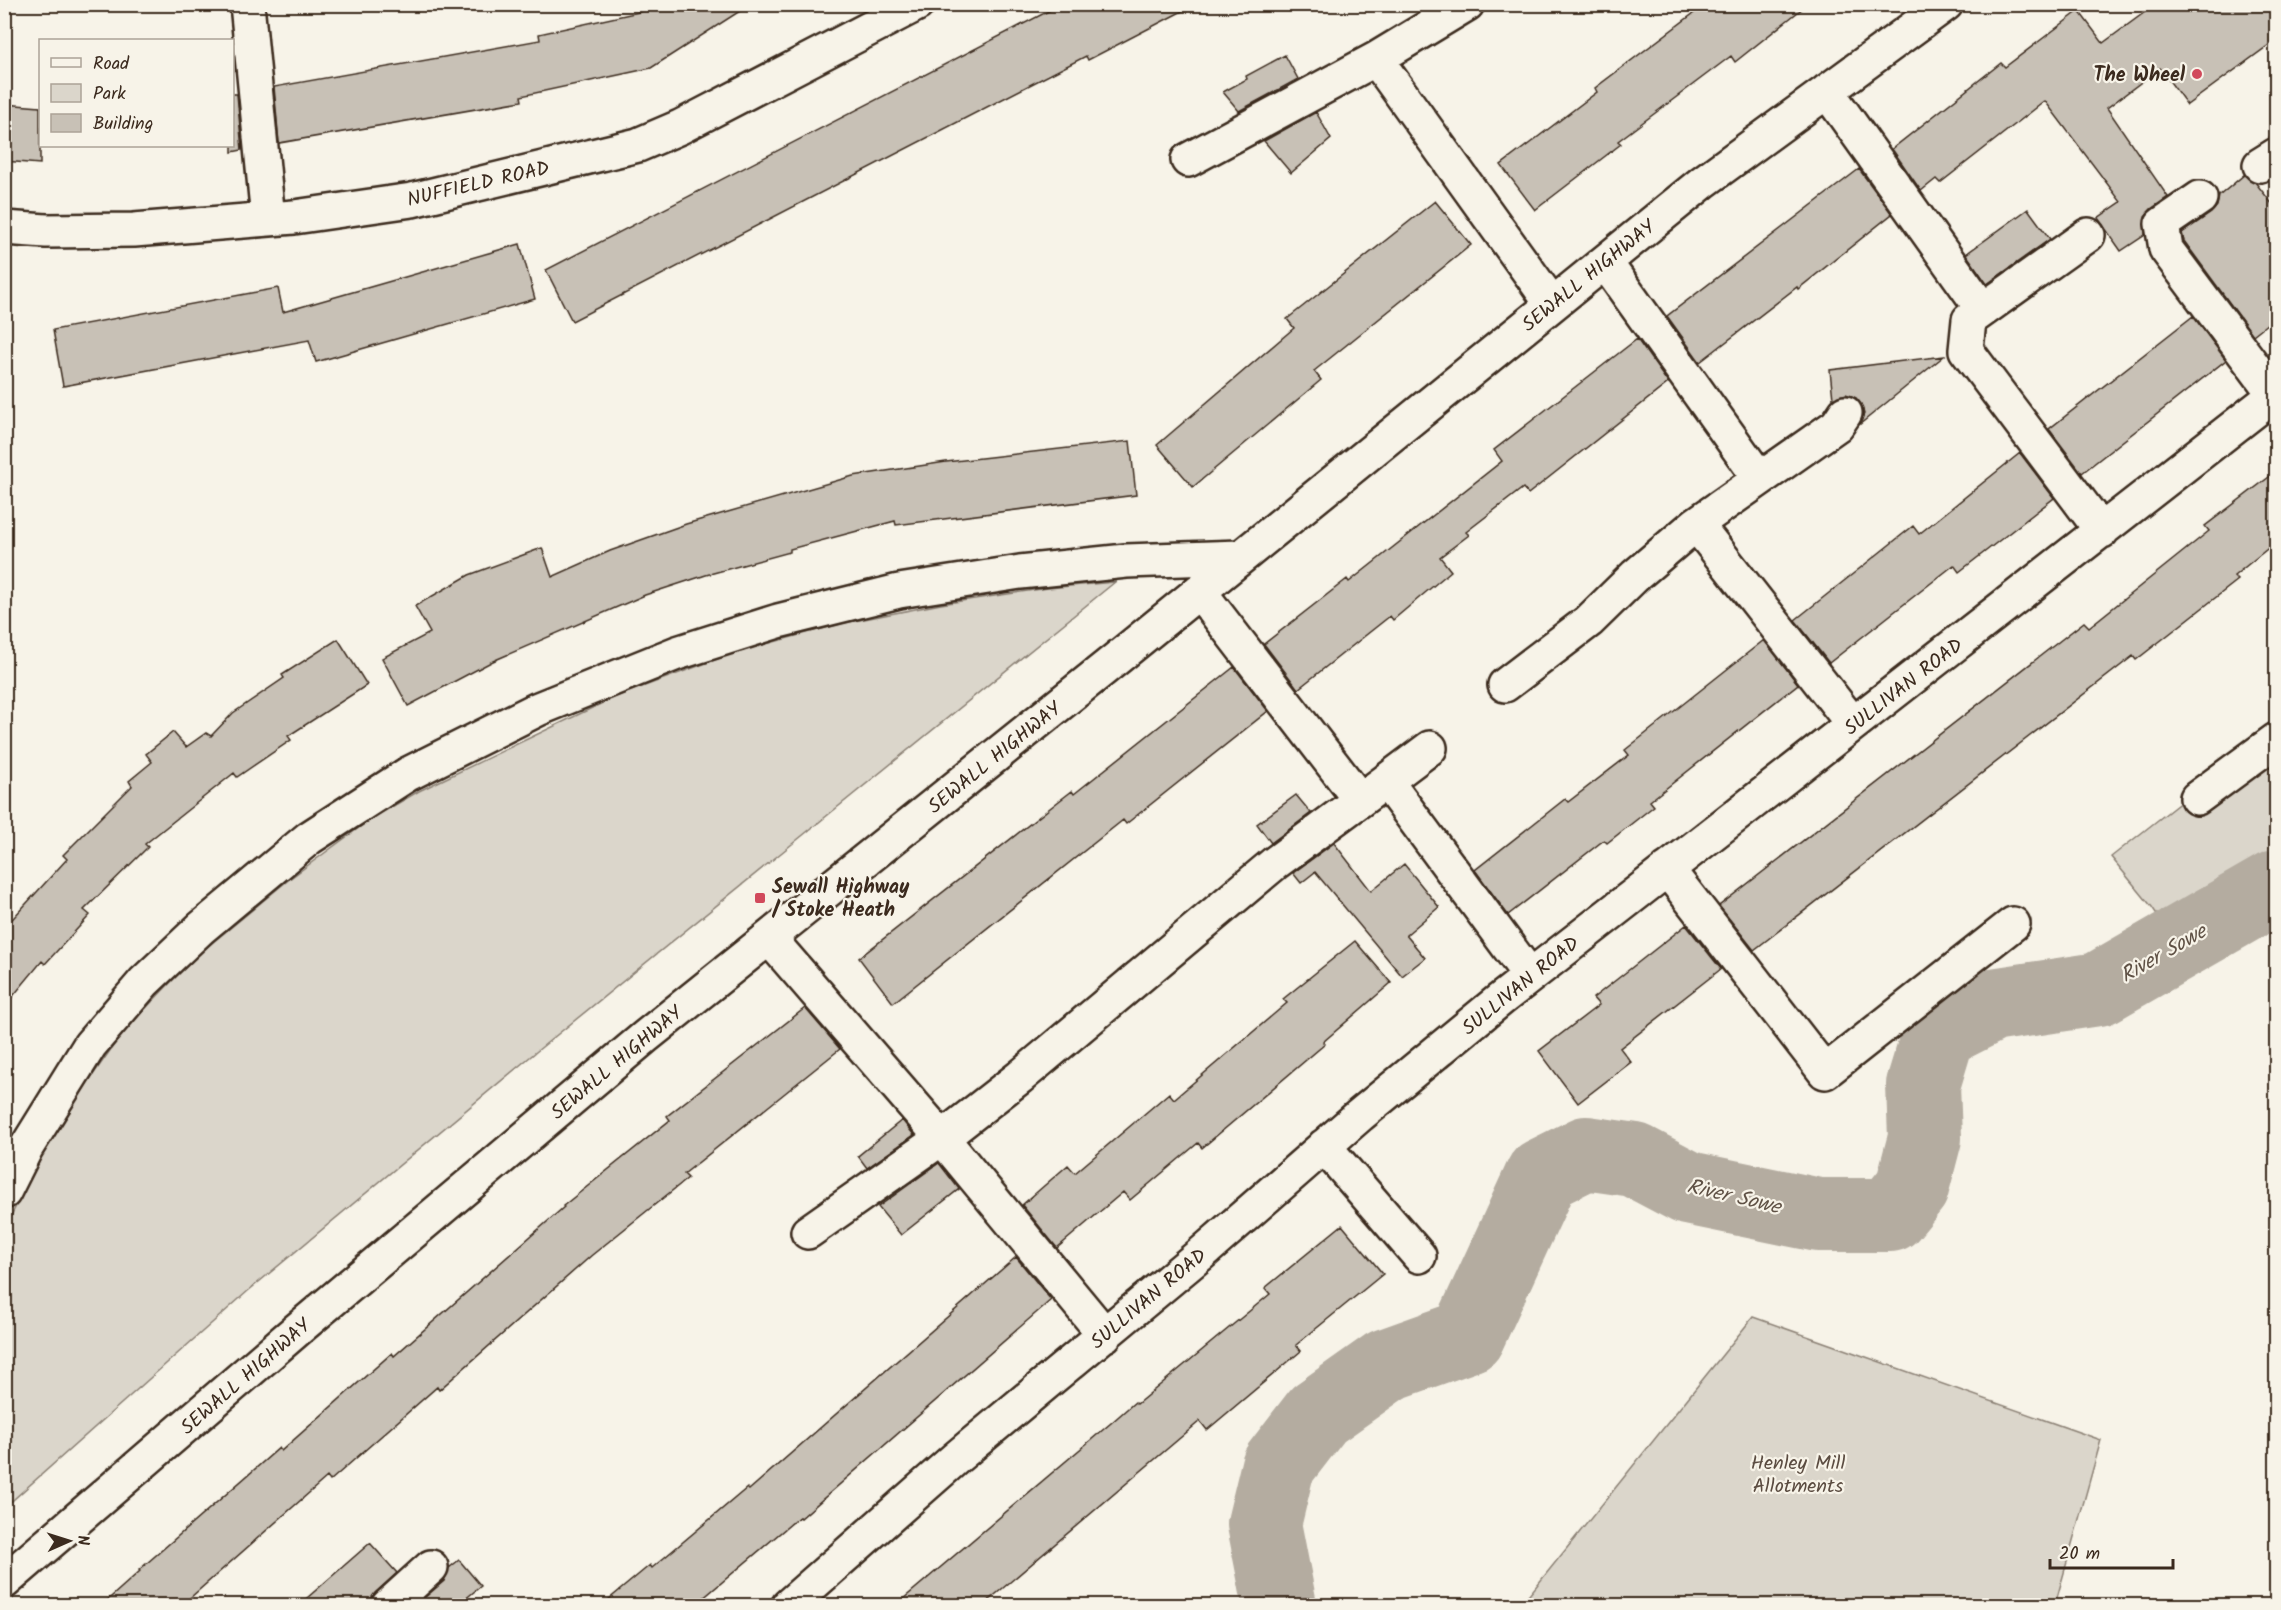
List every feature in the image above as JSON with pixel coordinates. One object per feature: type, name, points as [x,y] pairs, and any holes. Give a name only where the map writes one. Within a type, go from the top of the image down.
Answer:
[{"type":"street","points":[[246,4],[268,219]]},
{"type":"street","name":"NUFFIELD ROAD","points":[[4,228],[46,231],[134,230],[268,219],[412,200],[638,144],[680,127],[917,4]]},
{"type":"street","points":[[1188,160],[1376,59],[1467,4]]},
{"type":"street","name":"SEWALL HIGHWAY","points":[[4,1582],[423,1223],[645,1037],[1703,182],[1946,4]]},
{"type":"street","points":[[1376,59],[1552,304]]},
{"type":"street","points":[[1827,91],[1983,310]]},
{"type":"street","points":[[2200,198],[2162,224],[2166,249],[2276,395]]},
{"type":"street","points":[[2088,235],[1969,320],[1966,350],[2102,531]]},
{"type":"street","points":[[1605,262],[1760,479]]},
{"type":"street","name":"SULLIVAN ROAD","points":[[788,1605],[956,1458],[1201,1254],[1324,1146],[1530,976],[2276,395]]},
{"type":"street","points":[[1505,685],[1589,621],[1635,576],[1696,524],[1837,425],[1845,413]]},
{"type":"street","points":[[1696,524],[1853,724]]},
{"type":"street","points":[[4,1192],[26,1148],[90,1045],[144,982],[201,928],[309,838],[408,774],[538,709],[677,653],[777,621],[899,591],[1020,572],[1126,561],[1240,557]]},
{"type":"street","points":[[1199,591],[1360,800]]},
{"type":"street","points":[[2197,798],[2277,740]]},
{"type":"street","points":[[808,1232],[942,1138],[1020,1077],[1275,863],[1430,748]]},
{"type":"street","points":[[1386,781],[1530,976]]},
{"type":"street","points":[[1667,869],[1825,1072],[2013,924]]},
{"type":"street","points":[[769,938],[942,1138],[1104,1335]]},
{"type":"street","points":[[1324,1146],[1419,1256]]},
{"type":"street","points":[[388,1605],[431,1567]]},
{"type":"green space","points":[[1115,582],[542,1047],[248,1291],[5,1507],[4,1230],[45,1148],[88,1082],[123,1032],[195,957],[292,877],[371,819],[419,791],[615,697],[736,652],[844,623],[941,604],[1048,588]]},
{"type":"green space","points":[[2276,727],[2276,922],[2192,966],[2152,907],[2111,857]]},
{"type":"green space","name":"Henley Mill Allotments","points":[[1753,1317],[2101,1440],[2055,1605],[1521,1605]]},
{"type":"building","points":[[675,4],[751,4],[651,68],[521,96],[522,101],[279,143],[274,87],[540,40],[539,34]]},
{"type":"building","points":[[1062,4],[1196,4],[1088,60],[1086,56],[572,321],[546,270]]},
{"type":"building","points":[[1706,4],[1808,4],[1735,62],[1731,56],[1618,141],[1621,144],[1535,210],[1501,165],[1597,92],[1595,88]]},
{"type":"building","points":[[2156,4],[2277,4],[2277,39],[2187,105],[2160,68],[2107,108],[2168,197],[2145,216],[2145,235],[2121,251],[2098,218],[2121,202],[2045,101],[1940,183],[1936,179],[1921,191],[1892,149],[2001,63],[2005,67],[2079,11],[2103,43]]},
{"type":"building","points":[[1285,55],[1298,79],[1239,111],[1223,92],[1247,79],[1246,76]]},
{"type":"building","points":[[234,94],[237,94],[242,150],[232,152],[232,147],[234,147]]},
{"type":"building","points":[[4,104],[39,107],[40,164],[4,161]]},
{"type":"building","points":[[1316,112],[1331,139],[1291,173],[1264,141]]},
{"type":"building","points":[[1859,169],[1892,214],[1798,289],[1797,287],[1700,362],[1667,316]]},
{"type":"building","points":[[2244,175],[2255,182],[2277,210],[2277,316],[2253,335],[2184,241],[2182,233],[2211,213],[2217,206],[2219,196]]},
{"type":"building","points":[[1435,201],[1471,245],[1314,371],[1321,380],[1193,487],[1157,445],[1294,328],[1287,319]]},
{"type":"building","points":[[2028,209],[2050,239],[1987,284],[1966,254]]},
{"type":"building","points":[[520,244],[535,299],[316,362],[309,340],[63,386],[53,330],[278,288],[283,312]]},
{"type":"building","points":[[2193,316],[2226,360],[2082,473],[2049,429]]},
{"type":"building","points":[[1637,339],[1668,383],[1528,494],[1523,488],[1466,532],[1469,535],[1440,557],[1451,571],[1393,620],[1390,616],[1298,689],[1264,644],[1347,579],[1349,582],[1502,461],[1494,450]]},
{"type":"building","points":[[1944,356],[1859,425],[1864,414],[1856,398],[1846,394],[1833,399],[1830,370]]},
{"type":"building","points":[[1130,441],[1136,495],[896,525],[895,521],[790,549],[790,552],[706,575],[645,595],[493,661],[408,706],[382,658],[430,633],[415,606],[469,575],[542,548],[552,577],[610,551],[686,524],[853,476],[946,462]]},
{"type":"building","points":[[2020,453],[2054,498],[1959,572],[1954,565],[1829,663],[1795,620],[1913,526],[1919,534]]},
{"type":"building","points":[[2277,471],[2277,541],[2234,576],[2238,580],[2136,660],[2133,656],[1754,950],[1719,906],[2084,622],[2089,627],[2209,531],[2205,526]]},
{"type":"building","points":[[338,639],[367,685],[288,736],[291,740],[237,777],[234,773],[145,844],[148,847],[84,910],[90,915],[45,964],[42,961],[4,1007],[4,928],[67,859],[63,855],[132,786],[129,781],[152,762],[146,754],[173,732],[186,747],[206,733],[211,736],[233,713],[284,678],[282,675]]},
{"type":"building","points":[[1764,640],[1798,684],[1650,801],[1654,806],[1607,843],[1604,840],[1508,915],[1475,870],[1565,799],[1568,802],[1629,755],[1625,750]]},
{"type":"building","points":[[1234,667],[1268,711],[1126,824],[1123,820],[893,1003],[859,958],[1072,791],[1074,794]]},
{"type":"building","points":[[1296,795],[1311,813],[1271,843],[1257,824]]},
{"type":"building","points":[[1334,843],[1371,891],[1404,864],[1439,907],[1406,935],[1425,958],[1402,976],[1315,872],[1301,883],[1293,873]]},
{"type":"building","points":[[1686,925],[1721,969],[1620,1048],[1631,1062],[1578,1103],[1539,1051],[1599,1005],[1593,998]]},
{"type":"building","points":[[1355,941],[1391,983],[1323,1042],[1325,1044],[1202,1148],[1198,1143],[1130,1200],[1123,1192],[1057,1248],[1022,1205],[1068,1165],[1075,1173],[1169,1093],[1174,1099],[1287,1003],[1283,999]]},
{"type":"building","points":[[805,1008],[840,1049],[684,1174],[688,1178],[592,1255],[439,1390],[437,1387],[330,1481],[327,1477],[182,1605],[102,1605],[279,1448],[281,1451],[392,1353],[394,1356],[563,1206],[670,1120],[667,1116]]},
{"type":"building","points":[[902,1120],[914,1135],[867,1168],[858,1156]]},
{"type":"building","points":[[939,1163],[959,1189],[901,1235],[878,1207]]},
{"type":"building","points":[[1342,1225],[1383,1274],[1296,1345],[1301,1351],[1207,1430],[1200,1421],[983,1605],[896,1605],[1135,1402],[1137,1404],[1270,1294],[1265,1288]]},
{"type":"building","points":[[1016,1257],[1051,1300],[801,1518],[799,1517],[695,1605],[602,1605],[650,1565],[652,1568],[747,1488],[749,1490]]},
{"type":"building","points":[[370,1543],[397,1573],[375,1593],[370,1600],[370,1605],[299,1605]]},
{"type":"building","points":[[459,1560],[481,1586],[458,1605],[416,1605],[444,1581],[449,1568]]},
{"type":"waterway","name":"River Sowe","points":[[1280,1606],[1264,1524],[1278,1466],[1318,1414],[1387,1365],[1468,1336],[1542,1175],[1586,1153],[1635,1160],[1688,1188],[1819,1215],[1890,1215],[1912,1188],[1925,1138],[1923,1085],[1939,1032],[1992,1005],[2099,989],[2276,887]]},
{"type":"place","name":"The Wheel","points":[[2197,74]]},
{"type":"place","name":"Sewall Highway / Stoke Heath","points":[[760,898]]}]
